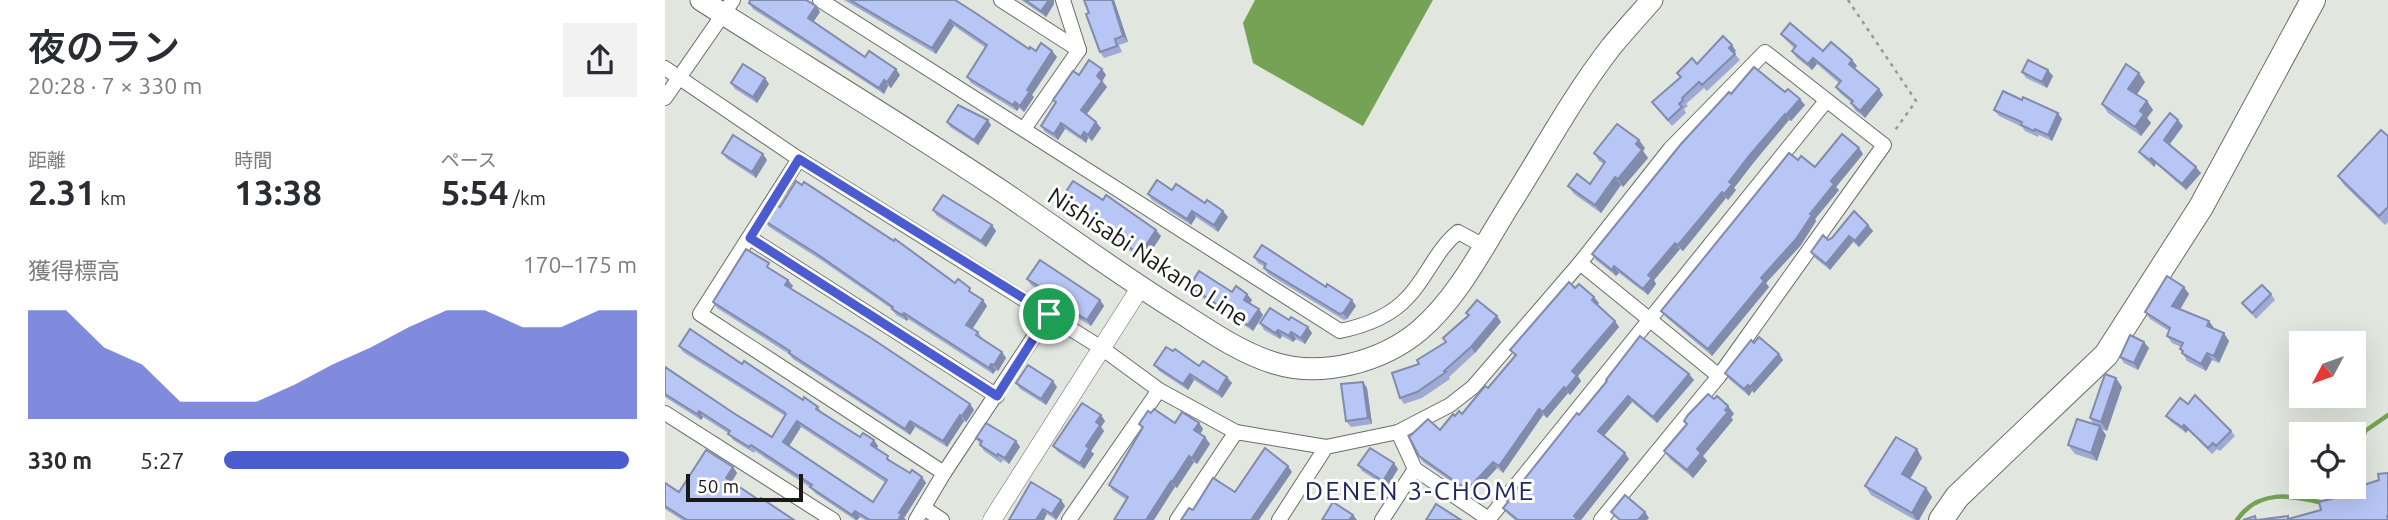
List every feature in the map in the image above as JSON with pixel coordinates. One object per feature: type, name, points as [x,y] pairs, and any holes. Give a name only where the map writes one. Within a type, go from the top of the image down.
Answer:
[{"type":"highway","points":[[1941,520],[1957,497],[2106,355],[2201,207],[2313,0]]},
{"type":"main road","name":"Nishisabi Nakano Line","points":[[702,0],[728,7],[1140,288],[1243,350],[1275,363],[1305,368],[1368,360],[1420,330],[1453,295],[1596,69],[1652,0]]},
{"type":"street","points":[[820,0],[1340,331],[1369,325],[1407,298],[1445,242],[1458,232],[1484,246]]},
{"type":"street","points":[[1001,0],[1079,50]]},
{"type":"street","points":[[1063,0],[1079,50]]},
{"type":"street","points":[[665,98],[728,7]]},
{"type":"street","points":[[1024,129],[1079,50]]},
{"type":"street","points":[[665,68],[799,159],[1103,349],[1159,390],[1236,432],[1326,447],[1398,432],[1450,405],[1473,387],[1580,263],[1670,149],[1765,52],[1884,145],[1719,376],[1601,520]]},
{"type":"street","points":[[1398,432],[1415,469],[1489,520],[1826,101]]},
{"type":"street","points":[[799,159],[699,314],[944,473]]},
{"type":"street","points":[[750,238],[997,396]]},
{"type":"street","points":[[1580,263],[1719,376]]},
{"type":"street","points":[[992,520],[1140,288]]},
{"type":"street","points":[[942,520],[920,514],[1049,314]]},
{"type":"street","points":[[1069,520],[1159,390]]},
{"type":"street","points":[[665,412],[833,520]]},
{"type":"street","points":[[1177,520],[1236,432]]},
{"type":"street","points":[[1279,520],[1326,447]]},
{"type":"street","points":[[1382,520],[1415,469]]},
{"type":"path","points":[[1848,0],[1916,101],[1884,145]]},
{"type":"shaded area","points":[[1255,0],[1433,0],[1363,126],[1253,63],[1243,23]]},
{"type":"building","points":[[750,0],[806,0],[816,6],[808,18],[865,57],[869,51],[896,69],[879,88],[749,3]]},
{"type":"building","points":[[850,0],[955,0],[1029,49],[1030,47],[1036,51],[1041,43],[1052,51],[1020,106],[1015,102],[1013,105],[967,77],[987,45],[950,20],[932,48]]},
{"type":"building","points":[[1025,0],[1049,0],[1041,11]]},
{"type":"building","points":[[1084,0],[1112,0],[1123,36],[1115,39],[1117,46],[1100,52],[1086,14],[1089,13]]},
{"type":"building","points":[[1790,23],[1823,51],[1831,42],[1852,60],[1849,64],[1879,89],[1860,111],[1851,103],[1853,101],[1836,87],[1841,81],[1813,58],[1808,64],[1792,51],[1796,46],[1781,34]]},
{"type":"building","points":[[1723,36],[1732,45],[1729,48],[1735,54],[1702,85],[1699,82],[1682,98],[1679,104],[1682,107],[1668,120],[1652,102],[1681,77],[1677,73],[1692,58],[1697,64]]},
{"type":"building","points":[[1089,60],[1102,69],[1097,76],[1102,81],[1081,110],[1096,122],[1088,135],[1084,132],[1081,137],[1061,123],[1054,134],[1041,126],[1056,102],[1053,100],[1073,71],[1079,75]]},
{"type":"building","points":[[2028,60],[2048,70],[2042,82],[2022,72]]},
{"type":"building","points":[[743,64],[765,78],[753,97],[731,83]]},
{"type":"building","points":[[2126,64],[2139,73],[2128,89],[2147,101],[2140,111],[2144,114],[2135,127],[2102,104]]},
{"type":"building","points":[[1754,67],[1785,92],[1788,89],[1800,99],[1749,156],[1729,182],[1732,184],[1724,194],[1722,192],[1678,245],[1675,243],[1648,275],[1652,278],[1643,289],[1614,266],[1612,270],[1592,254],[1681,144]]},
{"type":"building","points":[[2003,91],[2058,113],[2048,135],[2021,125],[2022,122],[1994,110]]},
{"type":"building","points":[[958,105],[988,120],[974,140],[947,122]]},
{"type":"building","points":[[2170,113],[2178,120],[2164,140],[2196,167],[2182,184],[2151,158],[2150,160],[2139,152]]},
{"type":"building","points":[[1617,124],[1639,140],[1636,144],[1642,150],[1618,179],[1615,177],[1595,205],[1568,186],[1577,174],[1590,184],[1605,162],[1594,153]]},
{"type":"building","points":[[2381,130],[2388,136],[2388,207],[2379,216],[2338,176]]},
{"type":"building","points":[[1842,134],[1859,148],[1831,181],[1834,184],[1810,214],[1812,215],[1796,239],[1761,278],[1764,281],[1708,349],[1661,311],[1789,153],[1798,160],[1801,156],[1815,167]]},
{"type":"building","points":[[733,135],[763,154],[752,172],[722,153]]},
{"type":"building","points":[[1157,180],[1172,190],[1176,184],[1223,211],[1214,225],[1192,211],[1187,219],[1148,194]]},
{"type":"building","points":[[796,181],[802,185],[804,182],[894,241],[895,239],[955,283],[958,279],[970,288],[969,291],[983,300],[966,325],[1002,352],[994,365],[991,364],[989,368],[904,313],[902,315],[892,309],[893,307],[817,254],[765,221],[776,204],[780,207]]},
{"type":"building","points":[[1073,181],[1103,200],[1106,195],[1156,230],[1140,254],[1061,199]]},
{"type":"building","points":[[943,195],[992,225],[981,241],[933,210]]},
{"type":"building","points":[[1854,211],[1868,225],[1855,241],[1849,236],[1826,264],[1811,252],[1823,235],[1828,240],[1832,238]]},
{"type":"building","points":[[1262,245],[1326,287],[1327,284],[1352,300],[1343,313],[1340,314],[1264,268],[1266,264],[1254,257]]},
{"type":"building","points":[[746,249],[769,263],[767,267],[788,280],[785,285],[970,404],[943,441],[910,421],[905,429],[713,302]]},
{"type":"building","points":[[1040,260],[1100,300],[1087,320],[1069,309],[1071,306],[1027,279]]},
{"type":"building","points":[[1199,271],[1232,292],[1236,286],[1247,294],[1244,300],[1259,309],[1248,325],[1194,289],[1196,287],[1191,284]]},
{"type":"building","points":[[2167,276],[2184,287],[2172,306],[2209,321],[2207,326],[2224,333],[2214,356],[2207,353],[2201,364],[2182,353],[2180,349],[2183,343],[2167,336],[2170,328],[2145,312]]},
{"type":"building","points":[[1569,282],[1575,288],[1579,284],[1615,321],[1572,371],[1577,375],[1566,389],[1564,387],[1543,412],[1539,409],[1499,466],[1493,462],[1468,489],[1463,487],[1419,456],[1409,437],[1428,419],[1440,430],[1453,414],[1455,416],[1459,411],[1462,414],[1516,355],[1510,350]]},
{"type":"building","points":[[2262,285],[2271,294],[2252,313],[2242,303]]},
{"type":"building","points":[[1477,300],[1497,316],[1471,347],[1444,371],[1446,372],[1417,392],[1400,398],[1392,373],[1419,364],[1417,360],[1446,342],[1443,338],[1469,315],[1466,313]]},
{"type":"building","points":[[1270,308],[1289,320],[1291,317],[1308,327],[1301,338],[1291,332],[1289,336],[1278,330],[1275,333],[1260,323]]},
{"type":"building","points":[[690,329],[742,364],[744,361],[803,400],[804,397],[818,407],[816,409],[860,437],[863,433],[874,440],[871,445],[888,456],[887,459],[922,477],[899,513],[902,514],[899,518],[901,520],[870,520],[855,511],[852,515],[751,445],[749,447],[728,434],[730,431],[665,394],[665,367],[772,437],[786,414],[679,346]],"holes":[[[797,421],[887,480],[873,502],[783,442]]]},
{"type":"building","points":[[2130,335],[2144,342],[2134,363],[2120,357]]},
{"type":"building","points":[[1640,336],[1689,374],[1653,417],[1628,396],[1598,431],[1625,453],[1574,516],[1578,520],[1518,520],[1503,508],[1507,501],[1577,413],[1579,415],[1607,381]]},
{"type":"building","points":[[1759,337],[1779,354],[1750,387],[1748,385],[1744,389],[1725,373],[1751,340],[1754,343]]},
{"type":"building","points":[[1166,347],[1173,351],[1175,349],[1199,366],[1203,361],[1227,377],[1218,392],[1190,374],[1183,384],[1154,365]]},
{"type":"building","points":[[1028,365],[1053,381],[1041,399],[1016,383]]},
{"type":"building","points":[[2105,374],[2116,378],[2101,422],[2090,418]]},
{"type":"building","points":[[1363,382],[1368,418],[1346,421],[1341,384]]},
{"type":"building","points":[[1708,394],[1714,399],[1717,396],[1728,406],[1725,410],[1728,412],[1697,449],[1701,453],[1687,470],[1664,451],[1687,424],[1684,421],[1688,415]]},
{"type":"building","points":[[2195,395],[2231,431],[2216,446],[2213,443],[2208,448],[2184,425],[2182,427],[2166,416],[2180,398],[2188,404]]},
{"type":"building","points":[[1082,403],[1101,415],[1096,422],[1100,425],[1086,446],[1089,448],[1080,463],[1053,446]]},
{"type":"building","points":[[1154,409],[1175,423],[1182,412],[1199,423],[1194,430],[1205,437],[1192,458],[1189,456],[1171,481],[1146,520],[1114,520],[1128,497],[1109,485],[1143,427],[1139,424],[1148,411],[1151,413]]},
{"type":"building","points":[[2077,419],[2100,426],[2091,453],[2068,445]]},
{"type":"building","points":[[986,423],[1016,441],[1005,458],[980,445],[982,441],[976,438]]},
{"type":"building","points":[[1896,437],[1917,449],[1902,474],[1926,488],[1912,513],[1865,486]]},
{"type":"building","points":[[1265,448],[1288,466],[1251,520],[1181,520],[1189,508],[1193,510],[1213,478],[1235,492]]},
{"type":"building","points":[[1370,448],[1394,463],[1383,481],[1358,465]]},
{"type":"building","points":[[706,450],[733,467],[726,478],[794,520],[687,520],[665,506],[665,483],[679,492]]},
{"type":"building","points":[[2388,473],[2388,520],[2257,520],[2288,516],[2288,519],[2321,510],[2319,502],[2331,499],[2366,499],[2366,484],[2379,480],[2378,474]]},
{"type":"building","points":[[1031,482],[1061,500],[1052,514],[1043,509],[1036,520],[1009,520]]},
{"type":"building","points":[[1625,495],[1645,512],[1638,520],[1620,520],[1611,512]]},
{"type":"building","points":[[1333,502],[1353,515],[1349,520],[1322,520]]},
{"type":"building","points":[[1436,504],[1461,520],[1426,520]]},
{"type":"waterway","points":[[2366,430],[2388,415]]},
{"type":"waterway","points":[[2237,520],[2255,503],[2276,497],[2289,497]]},
{"type":"waterway","points":[[2304,499],[2323,503],[2330,499]]},
{"type":"district","name":"DENEN 3-CHOME","points":[[1420,491]]},
{"type":"route","points":[[799,159],[1049,314],[997,396],[750,238],[799,159]]}]
